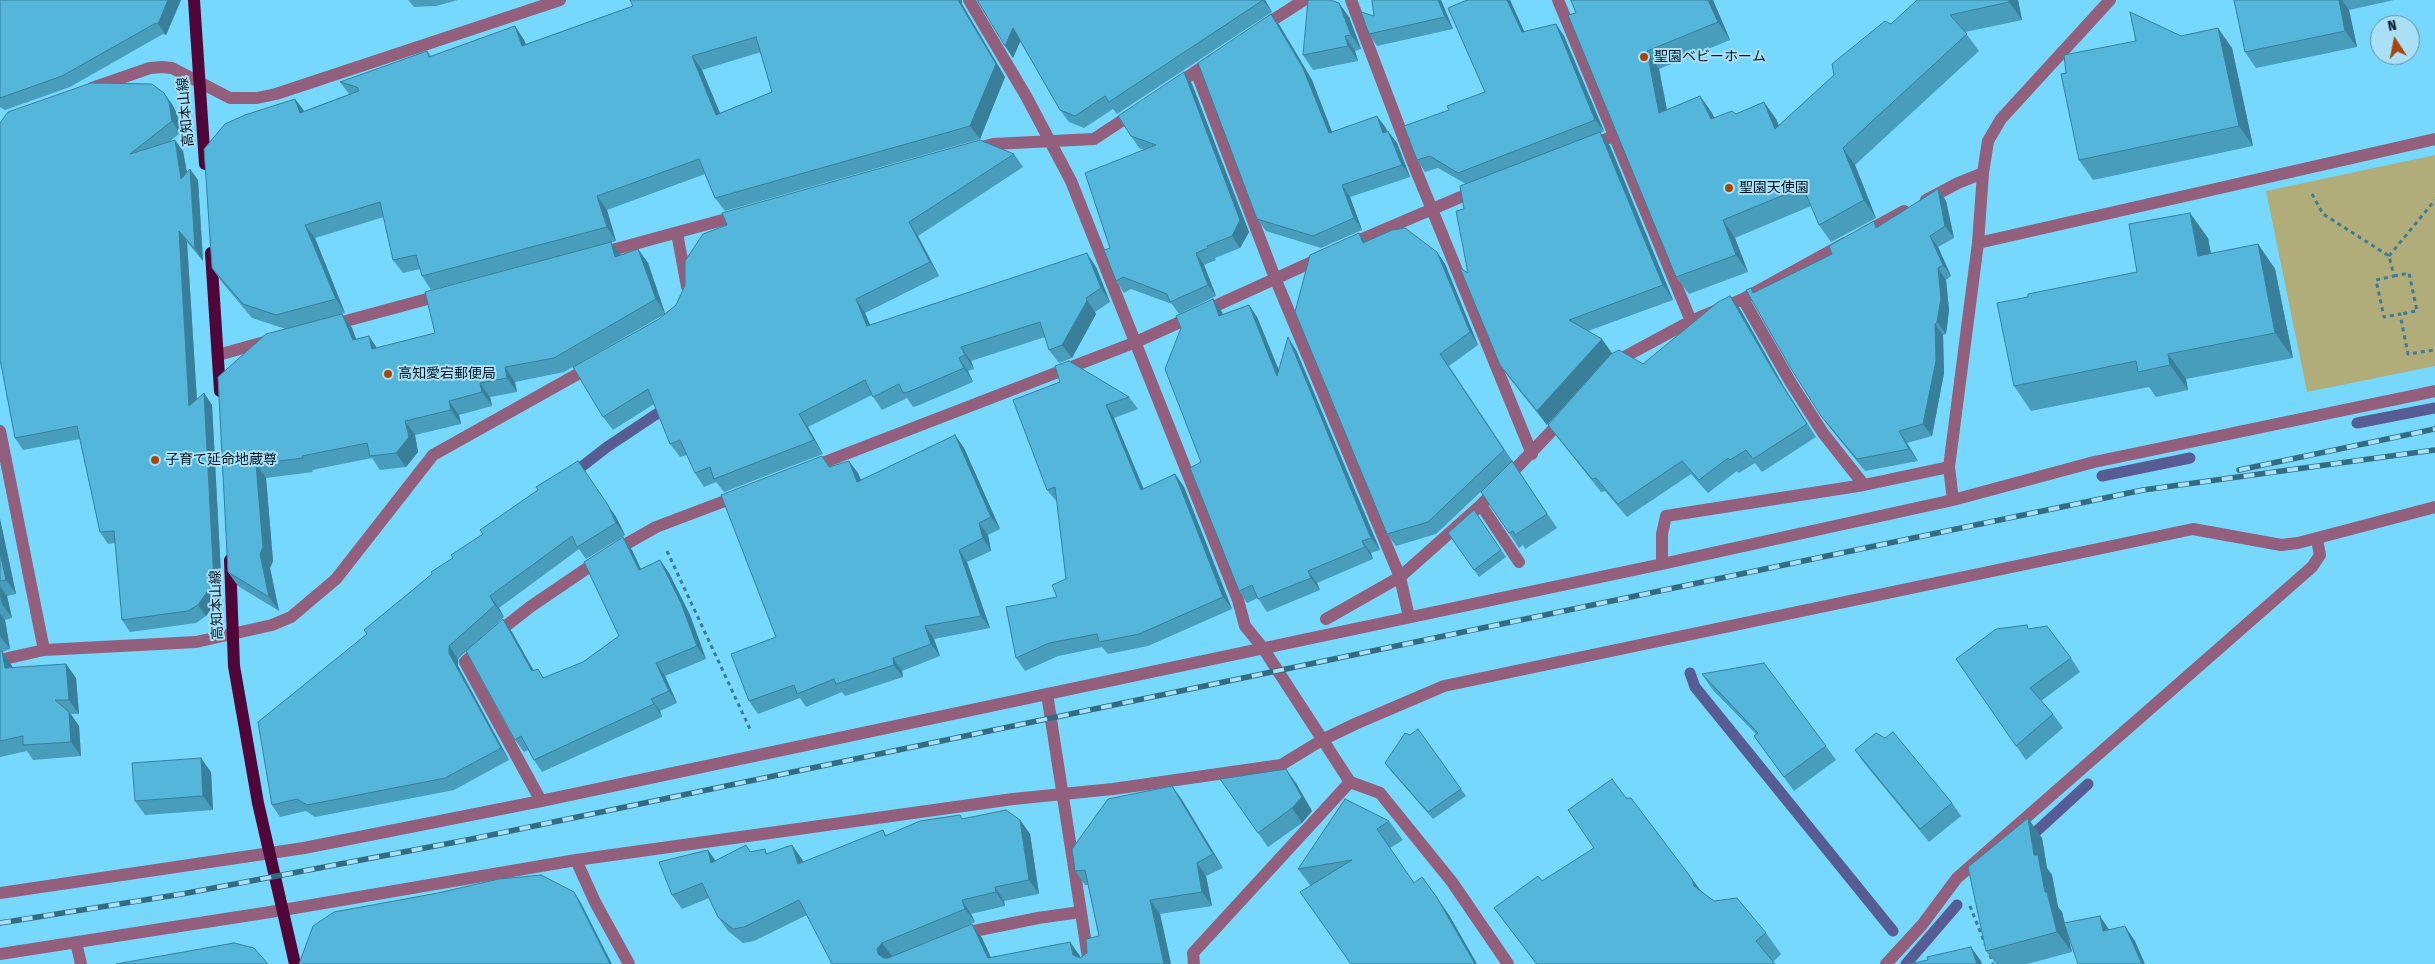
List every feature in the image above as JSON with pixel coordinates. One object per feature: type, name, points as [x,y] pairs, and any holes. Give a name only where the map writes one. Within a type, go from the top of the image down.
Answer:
[{"type":"main road","name":"高知本山線","points":[[194,0],[206,180]]},
{"type":"main road","points":[[210,238],[221,405]]},
{"type":"main road","name":"高知本山線","points":[[229,544],[234,666],[268,854],[295,964]]},
{"type":"street","points":[[84,91],[150,68],[162,67],[172,68],[230,98],[242,100],[276,94],[560,0]]},
{"type":"street","points":[[969,0],[1026,96],[1071,181],[1238,600],[1244,626],[1263,648],[1350,782],[1380,793],[1452,882],[1508,964]]},
{"type":"street","points":[[1251,35],[1287,4],[1304,0]]},
{"type":"street","points":[[1351,0],[1532,454]]},
{"type":"street","points":[[1558,0],[1691,321]]},
{"type":"street","points":[[1953,500],[1949,467],[1978,243],[1983,173],[1988,141],[2001,119],[2110,0]]},
{"type":"street","points":[[1164,92],[1227,50]]},
{"type":"street","points":[[1196,71],[1275,278],[1400,577],[1410,618]]},
{"type":"street","points":[[964,152],[993,144],[1094,139],[1149,102]]},
{"type":"street","points":[[1577,150],[1614,136]]},
{"type":"street","points":[[1978,243],[2435,140]]},
{"type":"street","points":[[1602,375],[1615,361],[1691,321],[1743,298],[1958,183],[1983,173]]},
{"type":"street","points":[[804,470],[1136,342],[1432,207],[1486,186]]},
{"type":"street","points":[[591,256],[754,212]]},
{"type":"street","points":[[677,233],[686,273],[687,296]]},
{"type":"street","points":[[314,329],[457,291]]},
{"type":"street","points":[[1743,298],[1790,383],[1823,433],[1864,485]]},
{"type":"street","points":[[218,355],[285,337]]},
{"type":"street","points":[[0,660],[44,650],[196,642],[272,624],[291,617],[336,579],[433,455],[604,359]]},
{"type":"street","points":[[0,893],[268,854],[542,801],[1662,564],[1953,500],[2094,462],[2435,391]]},
{"type":"street","points":[[1326,619],[1400,577],[1480,505],[1532,454],[1570,411]]},
{"type":"street","points":[[0,431],[44,650]]},
{"type":"street","points":[[1662,564],[1662,534],[1666,516],[1864,485],[1949,467]]},
{"type":"street","points":[[542,801],[465,662],[530,607],[605,556],[656,528],[749,492]]},
{"type":"street","points":[[1480,505],[1519,562]]},
{"type":"street","points":[[0,954],[283,910],[576,860],[1013,799],[1281,765],[1322,740],[1444,686],[2193,529],[2282,544],[2317,540],[2435,508]]},
{"type":"street","points":[[1886,964],[1922,925],[1957,878],[2312,567],[2320,555],[2317,540]]},
{"type":"street","points":[[1047,694],[1089,964]]},
{"type":"street","points":[[1194,964],[1193,953],[1350,782]]},
{"type":"street","points":[[576,860],[595,902],[629,964]]},
{"type":"street","points":[[950,941],[974,930],[1080,912]]},
{"type":"street","points":[[76,942],[80,964]]},
{"type":"path","points":[[2311,193],[2323,214],[2389,256],[2394,276]]},
{"type":"path","points":[[2389,256],[2435,200]]},
{"type":"path","points":[[2410,273],[2417,311],[2384,317],[2376,280],[2394,276],[2410,273]]},
{"type":"path","points":[[2400,314],[2408,354],[2435,350]]},
{"type":"path","points":[[656,528],[751,731]]},
{"type":"path","points":[[1957,878],[1993,964]]},
{"type":"shaded area","points":[[2435,155],[2435,366],[2307,392],[2266,191]]},
{"type":"building","points":[[0,0],[168,0],[158,24],[156,23],[62,76],[0,98]]},
{"type":"building","points":[[630,0],[958,0],[996,64],[970,126],[715,198],[699,159],[597,196],[607,227],[422,276],[416,255],[393,260],[380,202],[305,225],[336,299],[276,315],[243,304],[212,268],[204,149],[225,124],[245,115],[295,99],[300,113],[359,91],[357,87],[340,82],[427,51],[429,57],[515,26],[522,46],[633,6]],"holes":[[[756,37],[772,92],[716,115],[692,56]]]},
{"type":"building","points":[[977,0],[1263,0],[1109,102],[1105,96],[1075,116],[1060,110],[1013,28],[1005,46]]},
{"type":"building","points":[[1308,0],[1330,0],[1339,3],[1351,35],[1345,36],[1348,46],[1303,55]]},
{"type":"building","points":[[1372,0],[1438,0],[1445,17],[1369,34],[1361,12],[1374,16]]},
{"type":"building","points":[[1467,0],[1507,0],[1522,32],[1556,24],[1595,120],[1458,173],[1430,156],[1417,160],[1404,126],[1449,110],[1447,106],[1485,92],[1448,8]]},
{"type":"building","points":[[1571,0],[1708,0],[1718,22],[1647,51],[1659,113],[1700,96],[1711,119],[1732,111],[1736,114],[1764,102],[1775,129],[1834,75],[1832,64],[1885,21],[1891,24],[1917,0],[2009,0],[2009,2],[1950,15],[1967,34],[1843,148],[1864,200],[1819,225],[1803,187],[1723,220],[1736,255],[1676,277],[1568,15],[1576,13]]},
{"type":"building","points":[[2234,0],[2339,0],[2345,31],[2245,52]]},
{"type":"building","points":[[2130,12],[2181,36],[2218,28],[2239,126],[2079,160],[2061,74],[2066,73],[2064,55],[2136,41]]},
{"type":"building","points":[[1271,14],[1303,68],[1329,133],[1377,116],[1383,133],[1388,131],[1402,165],[1342,185],[1354,218],[1313,236],[1257,219],[1198,63]]},
{"type":"building","points":[[1184,72],[1240,220],[1232,236],[1207,246],[1208,248],[1196,253],[1208,285],[1170,302],[1167,294],[1123,277],[1116,281],[1104,250],[1110,248],[1085,173],[1156,145],[1131,136],[1118,116]]},
{"type":"building","points":[[91,83],[152,84],[164,93],[169,102],[172,121],[130,154],[175,140],[181,179],[190,169],[195,249],[179,231],[189,406],[204,393],[214,582],[198,605],[188,611],[122,620],[114,531],[100,532],[77,426],[15,438],[0,359],[0,123],[8,112]]},
{"type":"building","points":[[1600,132],[1663,285],[1569,320],[1602,339],[1537,411],[1500,365],[1460,268],[1468,273],[1456,211],[1464,209],[1460,186]]},
{"type":"building","points":[[980,140],[1014,154],[909,222],[930,262],[856,299],[867,326],[1087,253],[1101,288],[1086,298],[1087,301],[1062,345],[1049,350],[1040,322],[961,347],[965,355],[959,358],[964,368],[908,392],[903,393],[899,384],[873,397],[865,380],[799,414],[814,440],[714,479],[710,467],[695,473],[680,440],[670,444],[648,389],[603,417],[573,367],[659,319],[676,305],[685,285],[685,261],[703,234],[727,225],[722,213]]},
{"type":"building","points":[[1938,189],[1945,226],[1930,236],[1943,265],[1938,268],[1941,298],[1935,324],[1936,361],[1923,424],[1899,431],[1909,449],[1857,459],[1821,416],[1790,367],[1746,290],[1751,288],[1753,293],[1832,254],[1829,246],[1874,221],[1876,228]]},
{"type":"building","points":[[2190,213],[2198,256],[2258,244],[2275,333],[2168,354],[2170,365],[2138,372],[2136,361],[2014,386],[1997,303],[2028,297],[2028,294],[2137,272],[2129,224]]},
{"type":"building","points":[[1405,228],[1437,252],[1470,332],[1440,354],[1504,450],[1428,522],[1387,534],[1295,312],[1310,255],[1359,233],[1363,243],[1392,230]]},
{"type":"building","points":[[611,242],[615,257],[638,249],[656,299],[554,358],[505,367],[507,378],[480,383],[482,392],[449,401],[451,410],[405,421],[409,437],[396,453],[370,456],[367,443],[302,456],[303,458],[256,464],[263,547],[260,554],[269,597],[228,572],[218,377],[266,334],[342,314],[353,340],[369,336],[372,349],[435,333],[425,292]]},
{"type":"building","points":[[1730,296],[1775,374],[1807,424],[1753,459],[1746,450],[1730,460],[1728,458],[1699,480],[1682,461],[1618,504],[1596,478],[1592,479],[1548,425],[1611,354],[1619,350],[1643,364],[1718,302]]},
{"type":"building","points":[[1213,299],[1219,316],[1249,305],[1277,376],[1288,337],[1371,538],[1362,541],[1365,547],[1308,571],[1311,578],[1258,599],[1252,585],[1239,591],[1190,468],[1201,462],[1165,369],[1181,328],[1176,316]]},
{"type":"building","points":[[1069,361],[1129,397],[1106,405],[1141,490],[1175,474],[1223,597],[1139,634],[1099,642],[1097,634],[1049,643],[1016,658],[1006,607],[1057,597],[1052,585],[1066,579],[1055,487],[1047,490],[1013,400],[1060,382],[1055,366]]},
{"type":"building","points":[[955,435],[991,517],[979,523],[983,538],[959,550],[981,616],[925,626],[931,644],[893,658],[894,665],[836,684],[834,679],[797,694],[794,685],[749,701],[731,654],[776,637],[721,495],[822,456],[829,467],[849,461],[857,482]]},
{"type":"building","points":[[578,461],[608,505],[616,523],[577,547],[572,536],[490,596],[495,605],[449,646],[449,653],[501,748],[445,778],[307,805],[297,799],[272,805],[258,722],[367,634],[364,630],[432,574],[431,572],[453,558],[451,555],[483,534],[480,530],[538,490],[536,487]]},
{"type":"building","points":[[1512,461],[1547,514],[1515,535],[1513,531],[1509,533],[1481,492]]},
{"type":"building","points":[[1474,510],[1501,550],[1474,570],[1448,533]]},
{"type":"building","points":[[623,537],[639,570],[660,560],[681,603],[697,646],[656,663],[669,691],[651,699],[654,704],[534,760],[521,736],[515,740],[466,651],[503,619],[532,671],[538,669],[543,678],[583,662],[619,636],[584,562]]},
{"type":"building","points":[[0,552],[6,580],[0,581]]},
{"type":"building","points":[[2027,625],[2028,629],[2047,626],[2071,658],[2030,688],[2053,714],[2016,746],[1956,659],[1996,629]]},
{"type":"building","points":[[2,651],[5,668],[66,664],[69,700],[55,700],[69,712],[71,742],[23,745],[23,736],[0,741],[0,652]]},
{"type":"building","points":[[1764,663],[1826,746],[1784,777],[1754,736],[1758,733],[1702,674]]},
{"type":"building","points":[[1418,729],[1461,789],[1428,812],[1385,763],[1405,733],[1410,735]]},
{"type":"building","points":[[1893,732],[1952,803],[1920,829],[1855,750],[1876,733],[1885,738]]},
{"type":"building","points":[[201,758],[203,796],[135,801],[132,763]]},
{"type":"building","points":[[1286,769],[1302,797],[1292,808],[1258,833],[1220,779]]},
{"type":"building","points":[[1612,779],[1626,798],[1631,798],[1692,879],[1694,886],[1714,901],[1737,898],[1766,933],[1756,941],[1775,964],[1537,964],[1494,908],[1538,876],[1542,881],[1594,848],[1568,810]]},
{"type":"building","points":[[1172,786],[1213,854],[1197,863],[1202,892],[1150,900],[1164,964],[832,964],[799,900],[744,927],[733,929],[718,917],[702,883],[672,895],[659,862],[708,850],[711,863],[746,845],[750,852],[765,849],[766,854],[792,845],[798,864],[883,830],[885,836],[920,821],[960,815],[962,819],[1006,810],[1020,820],[1029,880],[995,887],[996,892],[962,900],[965,909],[882,943],[877,949],[878,954],[888,958],[972,924],[988,958],[1070,942],[1073,955],[1080,958],[1087,953],[1086,939],[1099,936],[1085,870],[1075,871],[1072,849],[1108,799]]},
{"type":"building","points":[[1345,799],[1389,821],[1377,829],[1414,883],[1422,877],[1436,896],[1475,964],[1351,964],[1300,892],[1352,860],[1298,869]]},
{"type":"building","points":[[2028,818],[2034,855],[2038,855],[2045,892],[2047,892],[2057,932],[1986,951],[1968,867]]},
{"type":"building","points":[[541,875],[574,892],[610,964],[299,964],[313,926],[334,912],[438,893],[499,879]]},
{"type":"building","points":[[2100,916],[2103,931],[2125,926],[2142,964],[2078,964],[2064,923]]},
{"type":"building","points":[[234,943],[254,948],[268,964],[116,964]]},
{"type":"building","points":[[1971,947],[1977,964],[1908,964],[1928,960],[1927,957]]},
{"type":"waterway","points":[[571,475],[607,447],[670,405]]},
{"type":"waterway","points":[[2357,423],[2435,408]]},
{"type":"waterway","points":[[2102,476],[2190,458]]},
{"type":"waterway","points":[[1690,673],[1695,687],[1893,931]]},
{"type":"waterway","points":[[2027,840],[2088,784]]},
{"type":"waterway","points":[[1906,964],[1957,905]]},
{"type":"railway","points":[[2239,470],[2435,429]]},
{"type":"railway","points":[[0,923],[182,894],[472,839],[2143,490],[2435,450]]},
{"type":"place","name":"聖園ベビーホーム","points":[[1644,57]]},
{"type":"place","name":"聖園天使園","points":[[1729,188]]},
{"type":"place","name":"高知愛宕郵便局","points":[[388,374]]},
{"type":"place","name":"子育て延命地蔵尊","points":[[155,460]]}]
